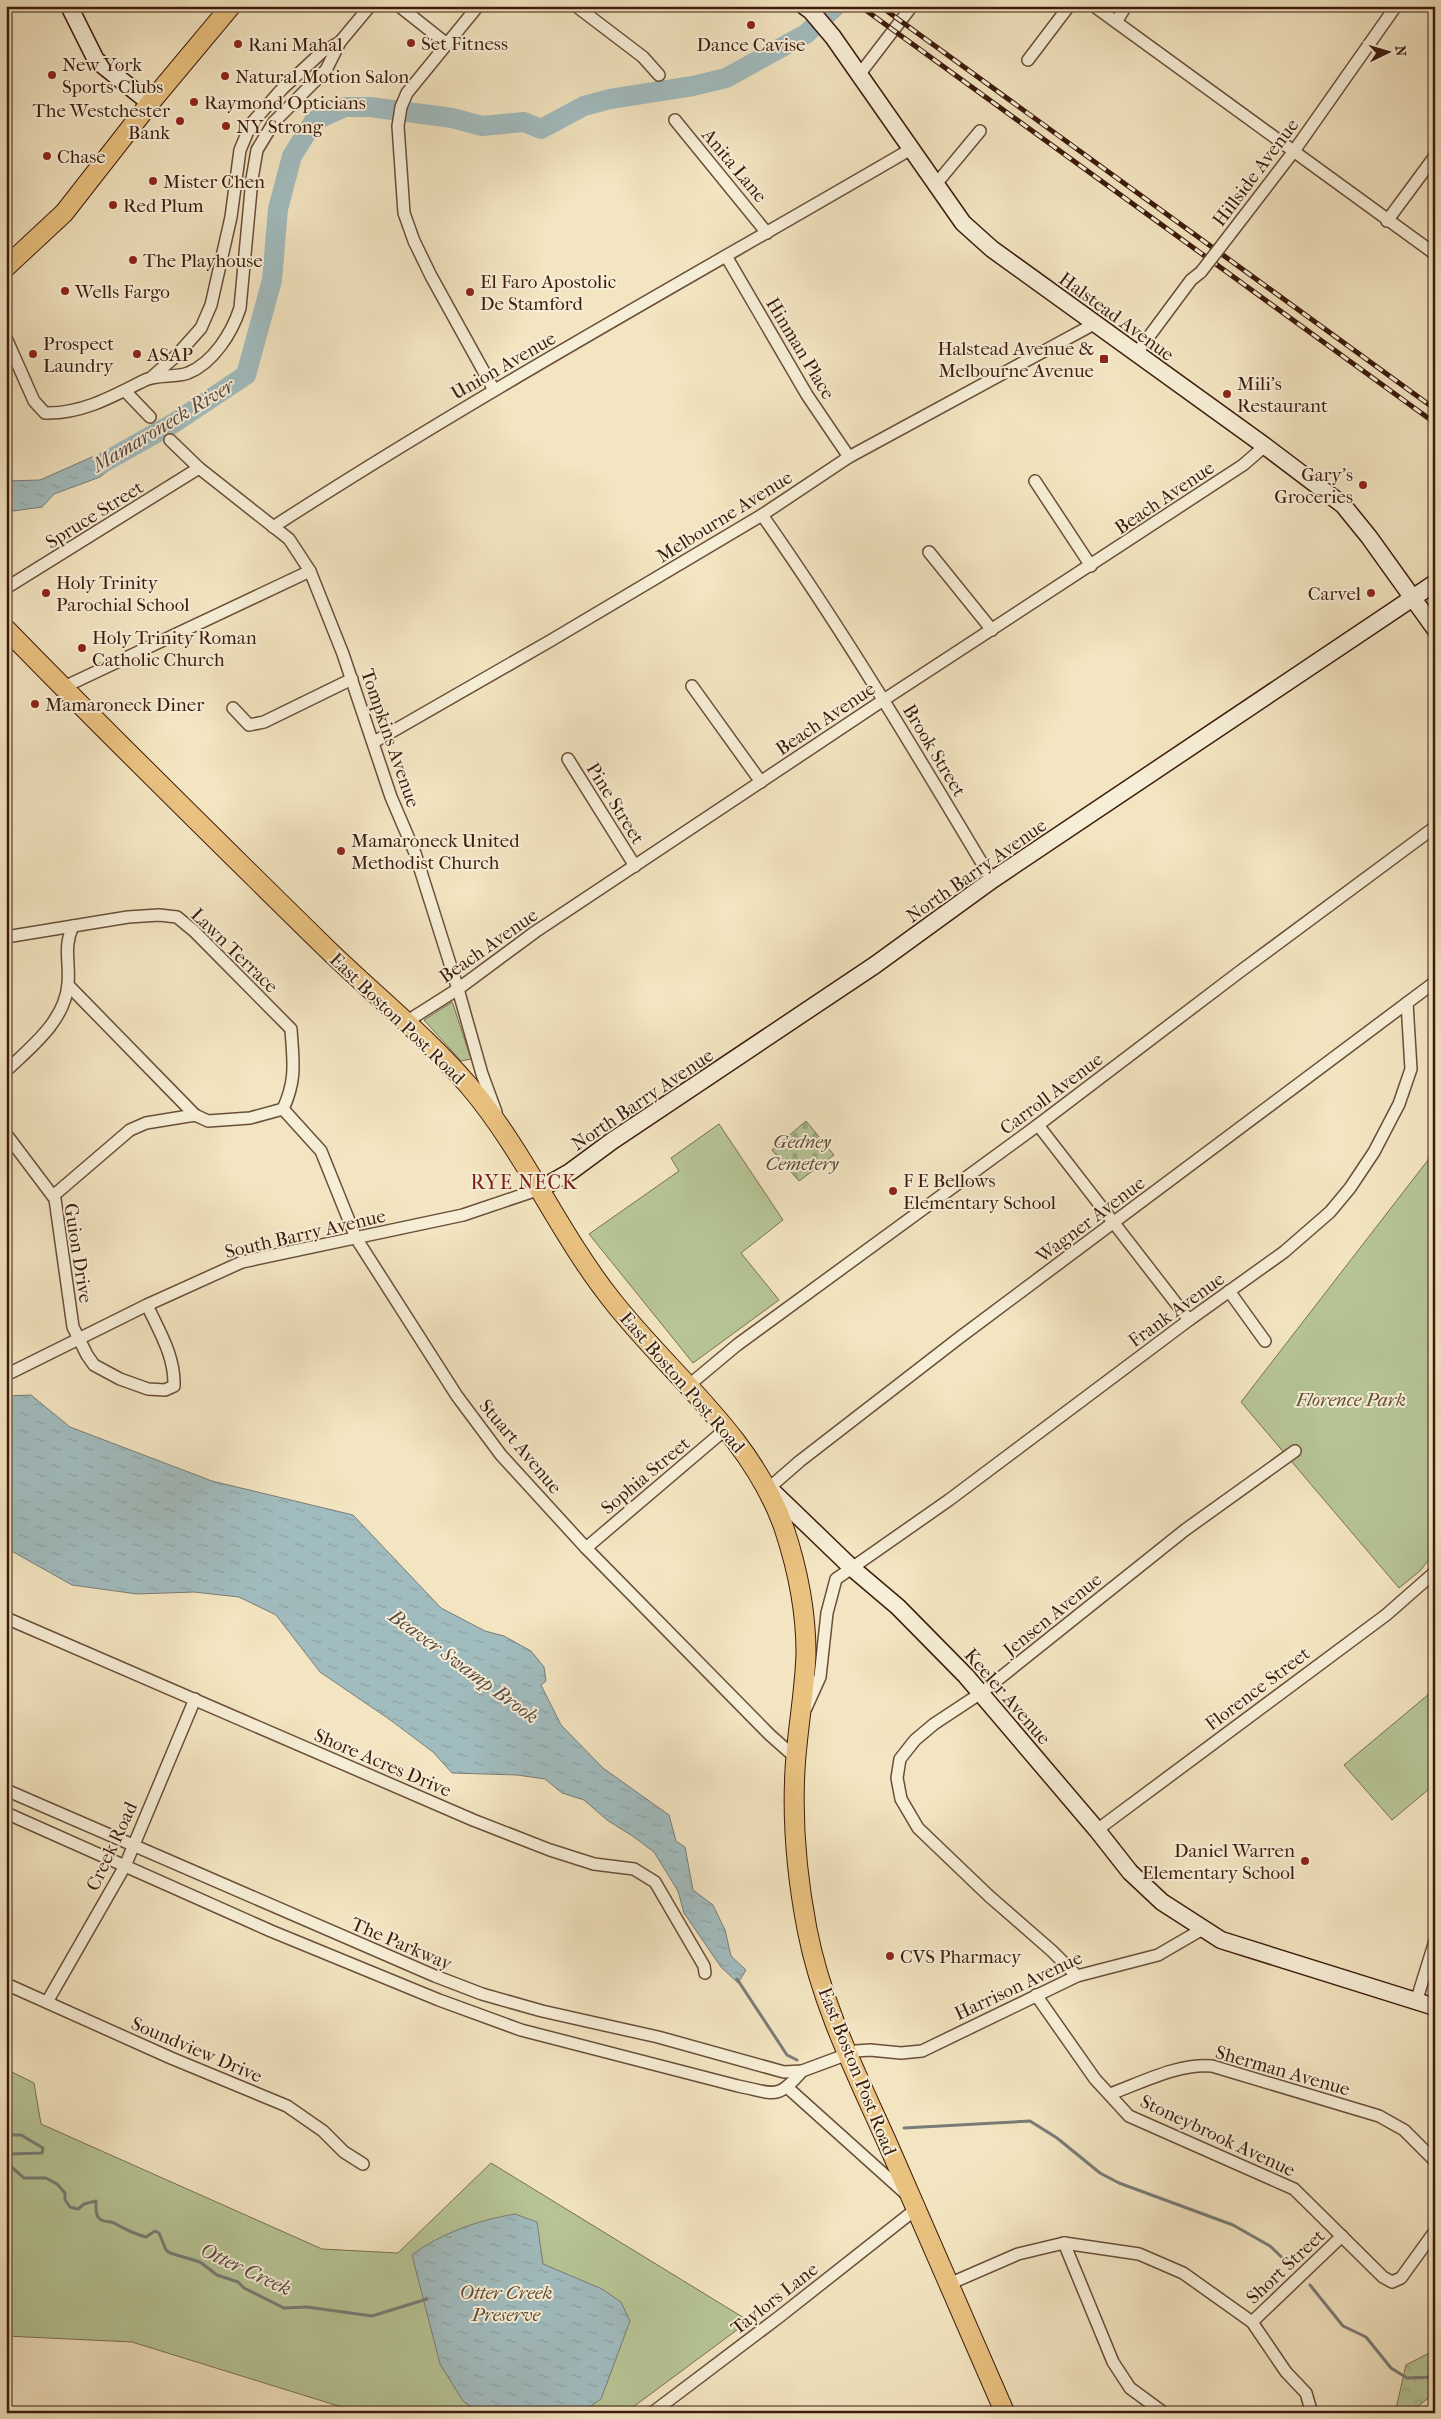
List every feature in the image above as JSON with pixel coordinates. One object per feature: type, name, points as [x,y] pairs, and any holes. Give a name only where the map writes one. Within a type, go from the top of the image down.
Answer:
[{"type":"main road","points":[[6,267],[34,244],[64,213],[150,103],[231,6]]},
{"type":"main road","name":"East Boston Post Road","points":[[6,629],[322,944],[443,1057],[473,1090],[503,1131],[584,1263],[608,1296],[727,1428],[765,1484],[782,1523],[794,1561],[802,1610],[806,1652],[796,1758],[794,1814],[796,1854],[808,1934],[823,1989],[847,2053],[1005,2413]]},
{"type":"street","points":[[69,6],[96,60],[150,103]]},
{"type":"street","points":[[152,378],[188,373],[200,365],[225,340],[236,321],[243,285],[252,178],[257,150],[274,122],[326,70],[340,42],[370,6]]},
{"type":"street","points":[[399,6],[447,44]]},
{"type":"street","points":[[478,6],[426,68],[404,100],[398,126],[404,213],[414,241],[494,390]]},
{"type":"street","points":[[576,6],[643,58],[659,75]]},
{"type":"street","points":[[859,75],[912,6]]},
{"type":"street","points":[[1028,60],[1070,6]]},
{"type":"street","points":[[1094,6],[1387,221],[1435,254]]},
{"type":"street","points":[[1116,22],[1126,6]]},
{"type":"street","name":"Hillside Avenue","points":[[1136,354],[1191,280],[1201,272],[1294,151],[1396,6]]},
{"type":"street","name":"Halstead Avenue","points":[[807,9],[832,37],[963,223],[992,249],[1265,446],[1343,505],[1414,598],[1435,629]]},
{"type":"street","points":[[6,338],[34,401],[45,413],[60,414],[84,408],[126,392],[152,378],[177,355],[201,328],[211,305],[231,217],[240,150],[251,124],[282,88],[322,52],[340,42]]},
{"type":"street","name":"Anita Lane","points":[[675,120],[767,233]]},
{"type":"street","points":[[936,184],[980,130]]},
{"type":"street","name":"Union Avenue","points":[[273,527],[368,466],[494,390],[911,149]]},
{"type":"street","points":[[1387,221],[1435,156]]},
{"type":"street","name":"Hinman Place","points":[[726,256],[807,395],[849,457]]},
{"type":"street","name":"Melbourne Avenue","points":[[374,742],[550,642],[762,515],[849,457],[1094,324]]},
{"type":"street","points":[[126,392],[150,417]]},
{"type":"street","name":"Tompkins Avenue","points":[[170,440],[199,468],[289,540],[310,571],[352,680],[391,797],[415,853],[458,989],[482,1074],[503,1131]]},
{"type":"street","name":"Beach Avenue","points":[[406,1022],[458,989],[535,932],[884,699],[1091,566],[1243,465],[1265,446]]},
{"type":"street","name":"Spruce Street","points":[[6,588],[199,468]]},
{"type":"street","points":[[1035,481],[1091,566]]},
{"type":"street","name":"Brook Street","points":[[762,515],[808,580],[884,699],[992,880]]},
{"type":"street","points":[[929,552],[992,630]]},
{"type":"street","points":[[64,687],[310,571]]},
{"type":"street","name":"North Barry Avenue","points":[[540,1189],[570,1172],[612,1141],[875,965],[992,880],[1435,583]]},
{"type":"street","points":[[233,708],[249,725],[264,722],[352,680]]},
{"type":"street","points":[[692,686],[761,782]]},
{"type":"street","name":"Pine Street","points":[[568,759],[635,866]]},
{"type":"street","name":"Carroll Avenue","points":[[688,1386],[737,1345],[1038,1125],[1238,972],[1435,827]]},
{"type":"street","name":"Lawn Terrace","points":[[6,937],[160,915],[177,917],[194,931],[291,1029],[294,1069],[292,1090],[283,1109]]},
{"type":"street","points":[[6,1071],[45,1033],[60,1012],[68,985],[66,939],[73,926]]},
{"type":"street","name":"Wagner Avenue","points":[[765,1484],[800,1461],[943,1350],[1435,982]]},
{"type":"street","points":[[68,985],[195,1115]]},
{"type":"street","name":"Frank Avenue","points":[[800,1720],[820,1677],[827,1613],[836,1580],[949,1500],[1189,1320],[1284,1252],[1330,1212],[1350,1188],[1374,1152],[1399,1104],[1411,1070],[1407,1002]]},
{"type":"street","name":"Guion Drive","points":[[147,1305],[170,1352],[175,1374],[174,1386],[165,1390],[148,1389],[120,1379],[94,1365],[78,1338],[73,1327],[59,1221],[53,1196],[130,1130],[146,1123],[195,1115],[208,1121],[250,1118],[283,1109]]},
{"type":"street","name":"Stuart Avenue","points":[[283,1109],[321,1151],[356,1238],[457,1396],[495,1448],[586,1548],[770,1735],[796,1758]]},
{"type":"street","points":[[1038,1125],[1189,1320]]},
{"type":"street","points":[[6,1134],[53,1196]]},
{"type":"street","name":"South Barry Avenue","points":[[6,1375],[78,1338],[242,1262],[463,1214],[540,1189]]},
{"type":"street","points":[[1229,1292],[1265,1341]]},
{"type":"street","name":"Sophia Street","points":[[586,1548],[727,1428]]},
{"type":"street","name":"Jensen Avenue","points":[[1077,1976],[918,1828],[901,1799],[897,1778],[900,1759],[915,1740],[934,1724],[981,1693],[1185,1530],[1295,1451]]},
{"type":"street","name":"Keeler Avenue","points":[[765,1484],[852,1568],[898,1607],[981,1693],[1097,1830],[1130,1872],[1162,1902],[1201,1930],[1221,1940],[1416,2002]]},
{"type":"street","name":"Florence Street","points":[[1097,1830],[1386,1615],[1435,1572]]},
{"type":"street","name":"Shore Acres Drive","points":[[6,1618],[481,1823],[550,1850],[594,1864],[634,1869],[655,1882],[704,1966],[705,1973]]},
{"type":"street","name":"Creek Road","points":[[47,2002],[125,1866],[195,1699]]},
{"type":"street","name":"The Parkway","points":[[6,1790],[417,1968],[482,1994],[542,2011],[658,2037],[784,2072],[802,2071],[847,2053]]},
{"type":"street","name":"The Parkway","points":[[6,1813],[271,1931],[439,2000],[522,2030],[738,2086],[772,2092],[788,2088],[802,2071]]},
{"type":"street","name":"Harrison Avenue","points":[[847,2053],[870,2050],[901,2053],[922,2051],[1077,1976],[1158,1955],[1201,1930]]},
{"type":"street","points":[[1435,1941],[1416,2002],[1435,2008]]},
{"type":"street","name":"Soundview Drive","points":[[6,1984],[170,2058],[287,2106],[323,2131],[344,2152],[363,2164]]},
{"type":"street","name":"Stoneybrook Avenue","points":[[1036,1996],[1096,2079],[1129,2116],[1294,2189],[1383,2277],[1392,2282],[1404,2275],[1435,2231]]},
{"type":"street","name":"Sherman Avenue","points":[[1110,2094],[1185,2068],[1198,2065],[1212,2066],[1380,2116],[1404,2130],[1435,2161]]},
{"type":"street","points":[[788,2088],[914,2204]]},
{"type":"street","name":"Taylors Lane","points":[[652,2413],[779,2318],[914,2204]]},
{"type":"street","name":"Short Street","points":[[1252,2322],[1342,2236]]},
{"type":"street","points":[[949,2284],[1018,2254],[1064,2243],[1139,2254],[1183,2273],[1252,2322],[1286,2372],[1306,2393],[1311,2410],[1309,2413]]},
{"type":"street","points":[[1064,2243],[1113,2362],[1130,2388],[1164,2413]]},
{"type":"green space","points":[[452,1002],[471,1059],[461,1061],[424,1020]]},
{"type":"green space","name":"Gedney Cemetery","points":[[806,1121],[834,1155],[799,1181],[772,1150]]},
{"type":"green space","points":[[719,1124],[783,1220],[741,1253],[779,1300],[693,1363],[589,1234],[679,1171],[671,1158]]},
{"type":"green space","name":"Florence Park","points":[[1435,1151],[1435,1552],[1420,1571],[1399,1588],[1241,1402]]},
{"type":"green space","points":[[1435,1689],[1435,1784],[1392,1820],[1344,1765]]},
{"type":"green space","name":"Otter Creek Preserve","points":[[6,2069],[34,2083],[41,2124],[322,2249],[398,2253],[491,2163],[749,2321],[625,2413],[361,2413],[132,2342],[6,2336]]},
{"type":"green space","points":[[1435,2350],[1435,2393],[1409,2413],[1395,2413],[1406,2365]]},
{"type":"water","points":[[121,449],[130,454],[100,477],[54,494],[42,507],[6,512],[6,481],[40,480],[92,457]]},
{"type":"water","points":[[31,1395],[70,1427],[212,1481],[353,1515],[441,1608],[485,1631],[504,1636],[531,1651],[544,1667],[546,1681],[541,1685],[561,1725],[603,1768],[669,1815],[676,1841],[685,1847],[693,1890],[713,1905],[725,1930],[731,1956],[746,1970],[738,1983],[721,1967],[684,1913],[678,1891],[654,1852],[607,1820],[584,1800],[562,1793],[545,1779],[517,1775],[452,1773],[433,1752],[389,1719],[320,1672],[276,1615],[239,1597],[194,1592],[137,1594],[72,1585],[8,1549],[6,1545],[6,1396]]},
{"type":"water","points":[[515,2214],[537,2222],[543,2264],[602,2289],[621,2302],[630,2321],[601,2399],[581,2413],[480,2413],[463,2401],[440,2364],[412,2255],[435,2240],[461,2228]]},
{"type":"waterway","name":"Mamaroneck River","points":[[101,464],[174,423],[246,375],[272,280],[278,209],[292,156],[314,121],[345,107],[370,107],[452,118],[482,126],[524,122],[541,129],[584,106],[610,99],[693,86],[726,78],[806,34],[836,6]]},
{"type":"waterway","name":"Beaver Swamp Brook","points":[[737,1979],[787,2055],[797,2060]]},
{"type":"waterway","name":"Beaver Swamp Brook","points":[[904,2128],[1030,2121],[1057,2138],[1100,2173],[1119,2183],[1233,2225],[1270,2246],[1291,2266]]},
{"type":"waterway","name":"Otter Creek","points":[[6,2130],[13,2135],[21,2135],[43,2148],[42,2153],[10,2154],[7,2160],[8,2164],[24,2178],[46,2178],[57,2184],[65,2193],[65,2200],[70,2207],[78,2209],[84,2204],[96,2201],[97,2215],[100,2219],[146,2237],[155,2231],[159,2233],[166,2250],[170,2253],[200,2262],[217,2275],[238,2282],[244,2288],[284,2308],[307,2307],[372,2316],[427,2299]]},
{"type":"waterway","name":"Beaver Swamp Brook","points":[[1310,2285],[1343,2326],[1366,2337],[1391,2368],[1407,2378],[1435,2377]]},
{"type":"railway","points":[[860,6],[1435,423]]},
{"type":"railway","points":[[880,6],[1435,409]]},
{"type":"place","name":"Dance Cavise","points":[[751,25]]},
{"type":"place","name":"Set Fitness","points":[[411,43]]},
{"type":"place","name":"Rani Mahal","points":[[238,44]]},
{"type":"place","name":"New York Sports Clubs","points":[[52,75]]},
{"type":"place","name":"Natural Motion Salon","points":[[225,76]]},
{"type":"place","name":"Raymond Opticians","points":[[194,102]]},
{"type":"place","name":"The Westchester Bank","points":[[180,121]]},
{"type":"place","name":"NY Strong","points":[[226,126]]},
{"type":"place","name":"Chase","points":[[47,156]]},
{"type":"place","name":"Mister Chen","points":[[153,181]]},
{"type":"place","name":"Red Plum","points":[[113,205]]},
{"type":"place","name":"The Playhouse","points":[[133,260]]},
{"type":"place","name":"Wells Fargo","points":[[65,291]]},
{"type":"place","name":"El Faro Apostolic De Stamford","points":[[470,292]]},
{"type":"place","name":"Prospect Laundry","points":[[33,354]]},
{"type":"place","name":"ASAP","points":[[137,354]]},
{"type":"place","name":"Halstead Avenue & Melbourne Avenue","points":[[1104,359]]},
{"type":"place","name":"Mili's Restaurant","points":[[1227,394]]},
{"type":"place","name":"Gary's Groceries","points":[[1363,485]]},
{"type":"place","name":"Holy Trinity Parochial School","points":[[46,593]]},
{"type":"place","name":"Carvel","points":[[1371,593]]},
{"type":"place","name":"Holy Trinity Roman Catholic Church","points":[[82,648]]},
{"type":"place","name":"Mamaroneck Diner","points":[[35,704]]},
{"type":"place","name":"Mamaroneck United Methodist Church","points":[[341,851]]},
{"type":"place","name":"F E Bellows Elementary School","points":[[893,1191]]},
{"type":"place","name":"Daniel Warren Elementary School","points":[[1305,1861]]},
{"type":"place","name":"CVS Pharmacy","points":[[890,1956]]},
{"type":"district","name":"RYE NECK","points":[[524,1182]]}]
